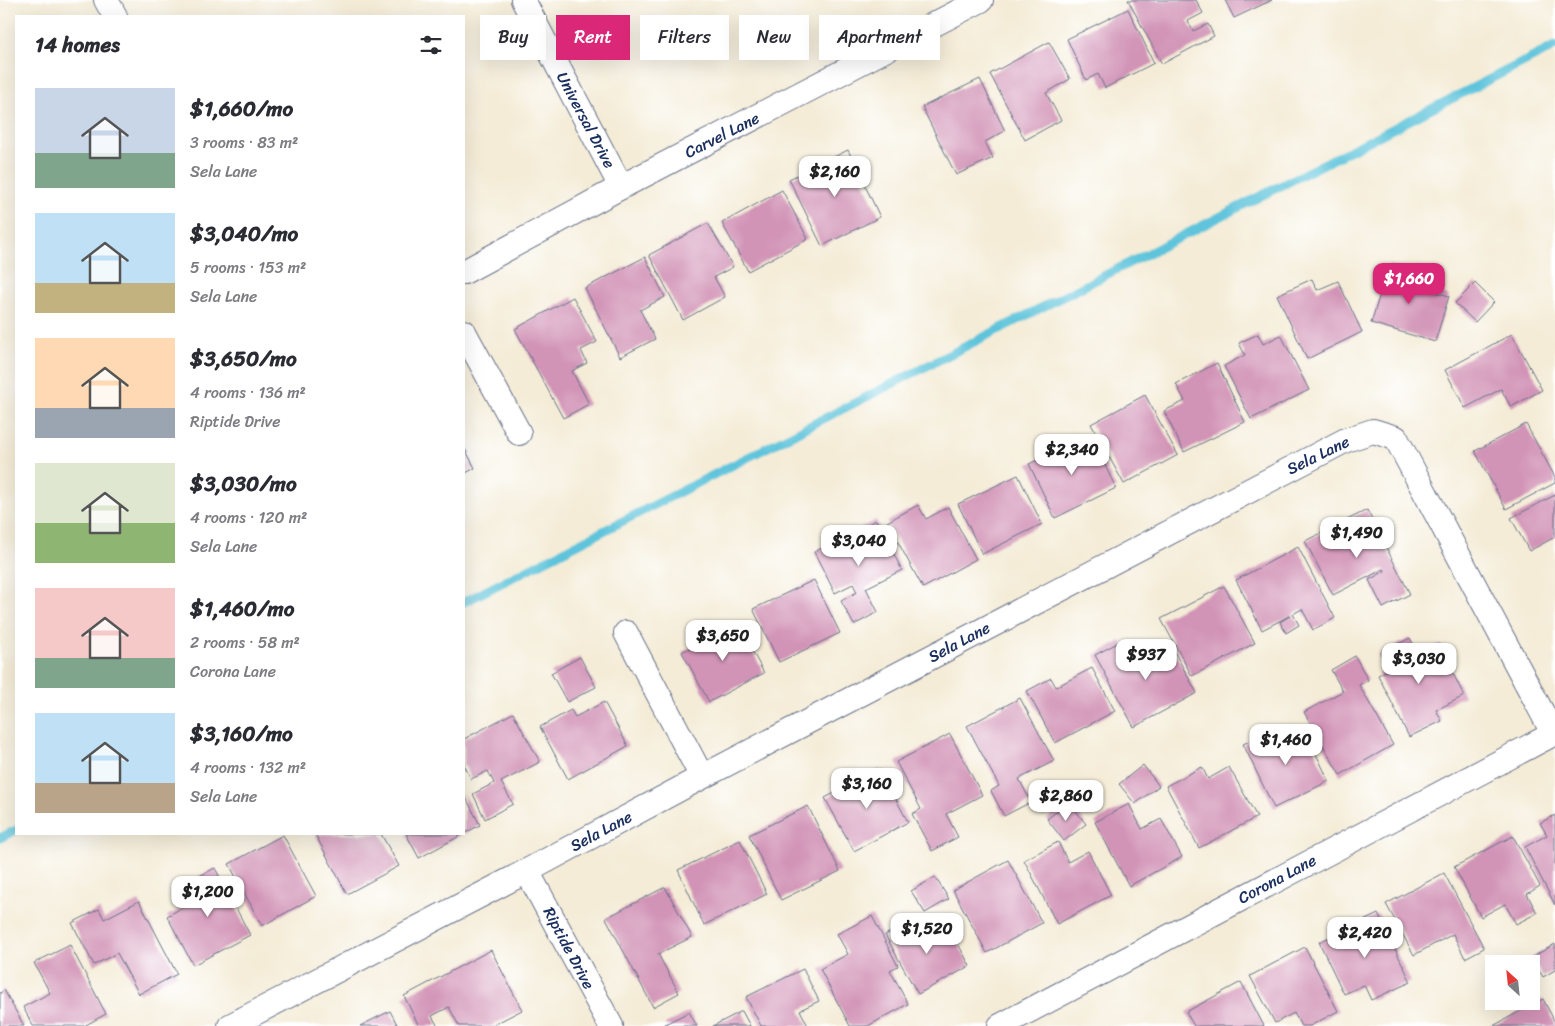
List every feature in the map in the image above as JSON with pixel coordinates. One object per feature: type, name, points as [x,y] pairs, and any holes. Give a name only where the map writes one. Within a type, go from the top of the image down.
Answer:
[{"type":"street","points":[[106,0],[114,15]]},
{"type":"street","name":"Universal Drive","points":[[523,0],[621,187]]},
{"type":"street","name":"Carvel Lane","points":[[465,271],[946,8],[982,0]]},
{"type":"street","points":[[465,334],[519,433]]},
{"type":"street","name":"Sela Lane","points":[[230,1026],[1346,440],[1373,431],[1396,438],[1554,733]]},
{"type":"street","points":[[626,633],[702,777]]},
{"type":"street","name":"Corona Lane","points":[[1000,1026],[1554,733]]},
{"type":"street","name":"Riptide Drive","points":[[528,871],[611,1026]]},
{"type":"building","points":[[1128,0],[1196,0],[1203,13],[1188,21],[1193,31],[1208,24],[1214,36],[1162,64]]},
{"type":"building","points":[[1225,0],[1272,0],[1234,18]]},
{"type":"building","points":[[1128,9],[1154,63],[1105,88],[1098,74],[1086,80],[1067,39]]},
{"type":"building","points":[[1049,42],[1070,79],[1046,93],[1061,120],[1025,140],[990,74]]},
{"type":"building","points":[[980,79],[1005,131],[985,142],[993,158],[956,175],[922,107]]},
{"type":"building","points":[[848,150],[880,217],[822,246],[789,179]]},
{"type":"building","points":[[782,190],[808,239],[748,271],[722,223]]},
{"type":"building","points":[[708,223],[733,267],[714,277],[725,297],[683,320],[649,255]]},
{"type":"building","points":[[645,257],[665,297],[640,310],[655,339],[620,357],[585,288]]},
{"type":"building","points":[[1389,265],[1425,276],[1421,288],[1449,296],[1435,342],[1371,323]]},
{"type":"building","points":[[1312,279],[1317,290],[1338,281],[1362,332],[1307,359],[1277,295]]},
{"type":"building","points":[[1475,283],[1494,302],[1475,322],[1455,303]]},
{"type":"building","points":[[573,297],[597,342],[581,350],[587,363],[572,371],[589,404],[563,418],[515,329]]},
{"type":"building","points":[[1258,334],[1263,344],[1281,335],[1309,390],[1251,419],[1224,366],[1245,355],[1239,343]]},
{"type":"building","points":[[1512,334],[1542,390],[1511,407],[1501,389],[1465,408],[1445,370]]},
{"type":"building","points":[[1217,363],[1245,422],[1184,452],[1164,411],[1185,401],[1176,384]]},
{"type":"building","points":[[1145,395],[1178,455],[1124,484],[1091,424]]},
{"type":"building","points":[[1526,424],[1555,477],[1555,483],[1506,509],[1475,451]]},
{"type":"building","points":[[1090,435],[1116,488],[1055,518],[1029,464]]},
{"type":"building","points":[[465,449],[475,468],[465,473]]},
{"type":"building","points":[[1018,475],[1042,524],[982,554],[958,504]]},
{"type":"building","points":[[1555,495],[1555,537],[1529,551],[1511,518]]},
{"type":"building","points":[[918,505],[926,519],[948,507],[976,559],[923,588],[887,522]]},
{"type":"building","points":[[1367,510],[1410,594],[1383,608],[1369,580],[1385,571],[1384,569],[1333,595],[1305,541]]},
{"type":"building","points":[[876,520],[902,570],[866,588],[878,612],[854,625],[841,601],[857,592],[853,584],[835,593],[814,552]]},
{"type":"building","points":[[1298,547],[1335,618],[1313,630],[1302,609],[1293,614],[1299,625],[1286,633],[1280,622],[1291,615],[1262,630],[1236,580]]},
{"type":"building","points":[[814,580],[840,633],[779,662],[753,609]]},
{"type":"building","points":[[1224,586],[1255,643],[1192,676],[1161,619]]},
{"type":"building","points":[[737,623],[764,673],[709,702],[682,652]]},
{"type":"building","points":[[1410,638],[1419,655],[1439,644],[1464,696],[1436,710],[1442,721],[1409,737],[1378,675],[1388,670],[1380,653]]},
{"type":"building","points":[[1121,641],[1134,664],[1170,644],[1197,693],[1134,727],[1095,655]]},
{"type":"building","points":[[1355,656],[1368,680],[1359,685],[1393,745],[1340,775],[1304,712],[1343,691],[1331,670]]},
{"type":"building","points":[[580,657],[596,687],[567,702],[551,673]]},
{"type":"building","points":[[1092,668],[1115,711],[1055,743],[1027,691],[1051,678],[1056,687]]},
{"type":"building","points":[[1020,698],[1054,761],[1019,779],[1031,802],[1004,816],[991,791],[999,786],[967,726]]},
{"type":"building","points":[[604,702],[628,746],[568,779],[540,727],[571,710],[575,717]]},
{"type":"building","points":[[513,713],[540,762],[501,782],[513,804],[485,819],[473,794],[494,783],[488,771],[471,779],[465,767],[465,738]]},
{"type":"building","points":[[1304,729],[1329,781],[1274,808],[1243,744],[1268,733],[1274,744]]},
{"type":"building","points":[[950,734],[982,795],[946,814],[958,837],[932,851],[912,814],[921,809],[896,762]]},
{"type":"building","points":[[1143,765],[1159,786],[1135,804],[1119,784]]},
{"type":"building","points":[[1202,767],[1208,779],[1229,767],[1257,817],[1199,848],[1166,786]]},
{"type":"building","points":[[880,769],[908,822],[854,851],[825,798]]},
{"type":"building","points":[[465,796],[480,825],[465,833]]},
{"type":"building","points":[[1069,802],[1086,824],[1064,841],[1047,819]]},
{"type":"building","points":[[1129,804],[1142,829],[1161,819],[1182,857],[1129,886],[1095,822]]},
{"type":"building","points":[[808,806],[840,871],[781,900],[749,835]]},
{"type":"building","points":[[1555,815],[1555,905],[1525,847],[1547,835],[1540,823]]},
{"type":"building","points":[[283,835],[316,896],[262,926],[229,864]]},
{"type":"building","points":[[316,835],[382,835],[399,866],[347,894]]},
{"type":"building","points":[[407,835],[461,835],[419,858]]},
{"type":"building","points":[[1513,836],[1540,886],[1527,894],[1537,913],[1516,924],[1505,904],[1481,917],[1454,867]]},
{"type":"building","points":[[740,840],[767,894],[704,925],[678,870]]},
{"type":"building","points":[[1058,842],[1068,862],[1088,851],[1111,895],[1057,924],[1024,860]]},
{"type":"building","points":[[1008,860],[1042,923],[987,953],[953,890]]},
{"type":"building","points":[[215,868],[250,935],[193,965],[167,916],[191,903],[182,885]]},
{"type":"building","points":[[1444,873],[1484,948],[1465,958],[1453,934],[1414,955],[1386,904]]},
{"type":"building","points":[[935,877],[949,899],[925,913],[911,891]]},
{"type":"building","points":[[665,887],[692,937],[658,954],[679,993],[653,1007],[606,918]]},
{"type":"building","points":[[139,901],[177,974],[139,994],[117,953],[94,965],[72,923],[99,909],[104,919]]},
{"type":"building","points":[[1378,914],[1411,982],[1371,1000],[1364,985],[1344,994],[1319,942]]},
{"type":"building","points":[[872,916],[898,966],[890,970],[908,1004],[868,1026],[850,1026],[820,969],[848,954],[837,934]]},
{"type":"building","points":[[917,918],[928,938],[949,927],[970,966],[918,994],[885,935]]},
{"type":"building","points":[[1555,944],[1555,970],[1543,977],[1540,972],[1540,955],[1536,955]]},
{"type":"building","points":[[70,945],[106,1014],[84,1026],[33,1026],[23,1007],[50,993],[34,963]]},
{"type":"building","points":[[1305,947],[1338,1011],[1310,1026],[1301,1026],[1294,1013],[1275,1023],[1250,976]]},
{"type":"building","points":[[491,950],[522,1010],[491,1026],[459,1026],[449,1007],[432,1016],[437,1025],[419,1026],[404,996]]},
{"type":"building","points":[[803,969],[819,1001],[800,1010],[808,1026],[761,1026],[746,997]]},
{"type":"building","points":[[1241,982],[1264,1026],[1194,1026],[1186,1012]]},
{"type":"building","points":[[4,990],[24,1026],[0,1026],[0,993]]},
{"type":"building","points":[[1543,999],[1555,1022],[1555,1026],[1493,1026],[1523,1010],[1540,1010],[1540,1001]]},
{"type":"building","points":[[390,1011],[398,1026],[360,1026]]},
{"type":"building","points":[[742,1011],[750,1026],[713,1026]]},
{"type":"building","points":[[689,1012],[697,1026],[666,1026],[665,1024]]},
{"type":"waterway","points":[[465,601],[1555,46]]},
{"type":"waterway","points":[[0,838],[15,830]]}]
